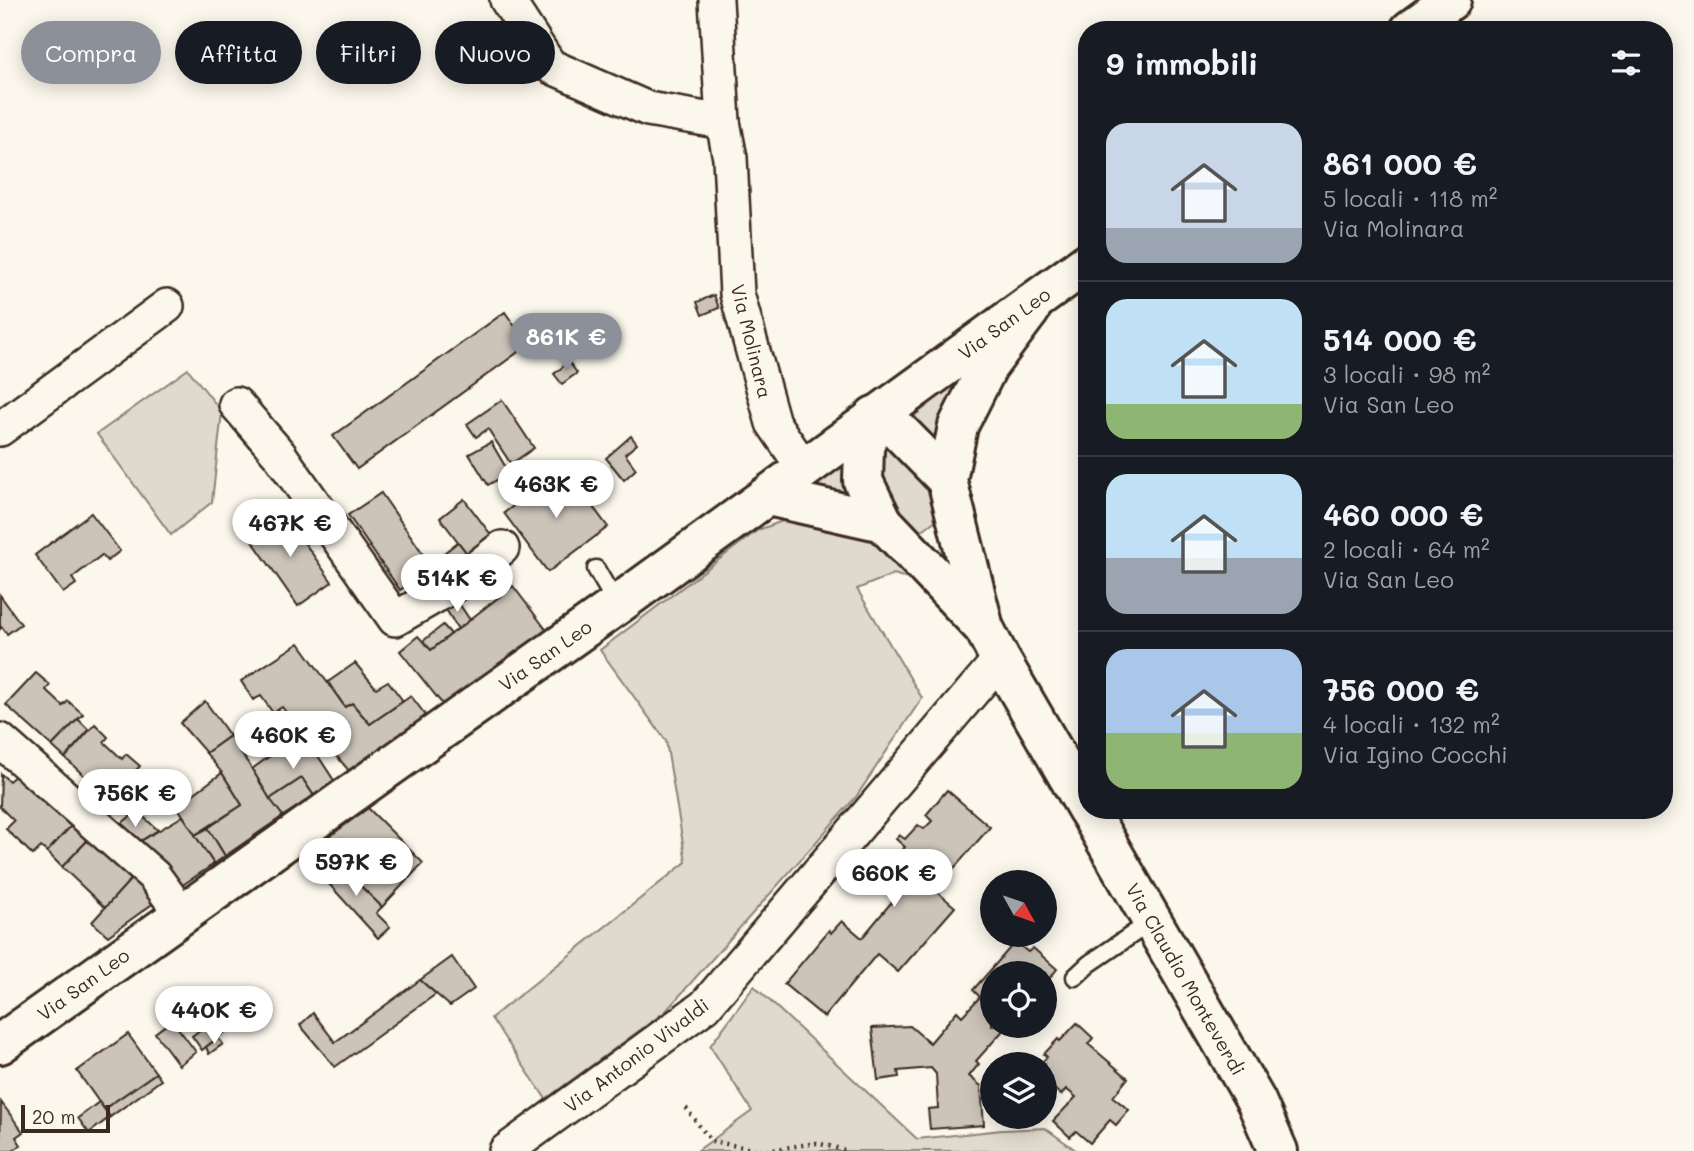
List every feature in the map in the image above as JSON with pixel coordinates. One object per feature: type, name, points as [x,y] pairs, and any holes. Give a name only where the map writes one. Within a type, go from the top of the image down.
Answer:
[{"type":"street","points":[[507,0],[550,66],[648,109],[723,122]]},
{"type":"street","name":"Via Molinara","points":[[716,0],[723,122],[730,158],[737,295],[773,423],[803,467]]},
{"type":"street","points":[[1422,21],[1451,0]]},
{"type":"street","name":"Via San Leo","points":[[0,1044],[768,496],[803,467],[1078,270]]},
{"type":"street","points":[[992,644],[947,480],[958,426],[988,366],[1040,297]]},
{"type":"street","points":[[0,429],[167,306]]},
{"type":"street","points":[[236,404],[279,454],[395,619],[456,584],[502,548]]},
{"type":"street","points":[[947,480],[896,428],[874,416],[864,448],[863,481],[883,522],[992,644]]},
{"type":"street","points":[[768,496],[883,522]]},
{"type":"street","name":"Via Claudio Monteverdi","points":[[992,644],[1078,794]]},
{"type":"street","name":"Via Antonio Vivaldi","points":[[506,1151],[705,1006],[992,644]]},
{"type":"street","points":[[3,749],[155,876],[181,913]]},
{"type":"street","name":"Via Claudio Monteverdi","points":[[1092,819],[1256,1101],[1278,1151]]},
{"type":"lane","points":[[596,569],[617,604]]},
{"type":"lane","points":[[1075,977],[1089,964],[1152,921]]},
{"type":"path","points":[[686,1108],[711,1141],[763,1151],[817,1143],[848,1151]]},
{"type":"shaded area","points":[[188,369],[222,412],[212,502],[171,535],[97,434]]},
{"type":"shaded area","points":[[968,372],[937,441],[928,442],[912,418]]},
{"type":"shaded area","points":[[882,447],[905,455],[930,484],[936,520],[916,535],[884,498],[877,457]]},
{"type":"shaded area","points":[[842,461],[860,504],[809,487]]},
{"type":"shaded area","points":[[799,515],[877,539],[923,584],[894,574],[857,589],[922,698],[856,797],[666,1011],[546,1099],[491,1018],[686,862],[666,741],[600,650],[758,530]]},
{"type":"shaded area","points":[[754,986],[917,1139],[1002,1130],[1046,1129],[1077,1151],[697,1151],[752,1111],[710,1046]]},
{"type":"building","points":[[714,295],[719,308],[702,315],[697,302]]},
{"type":"building","points":[[505,312],[528,345],[357,469],[333,436]]},
{"type":"building","points":[[569,362],[577,373],[562,384],[554,374]]},
{"type":"building","points":[[502,400],[534,448],[511,464],[488,429],[476,437],[467,424]]},
{"type":"building","points":[[631,436],[637,444],[625,454],[636,469],[624,480],[606,458]]},
{"type":"building","points":[[491,442],[509,473],[488,485],[469,454]]},
{"type":"building","points":[[564,468],[608,527],[548,572],[504,513]]},
{"type":"building","points":[[381,493],[433,568],[400,590],[348,515]]},
{"type":"building","points":[[464,499],[495,540],[472,560],[440,518]]},
{"type":"building","points":[[283,512],[332,582],[298,606],[249,536]]},
{"type":"building","points":[[91,513],[120,551],[107,561],[102,555],[72,578],[76,584],[63,593],[35,555]]},
{"type":"building","points":[[458,542],[472,560],[457,571],[444,553]]},
{"type":"building","points":[[513,586],[548,632],[448,711],[400,651],[418,636],[431,650]]},
{"type":"building","points":[[0,595],[21,624],[7,634],[2,627],[0,629]]},
{"type":"building","points":[[456,599],[470,620],[458,629],[444,606]]},
{"type":"building","points":[[443,625],[451,634],[431,650],[423,641]]},
{"type":"building","points":[[299,643],[345,707],[352,703],[370,724],[411,696],[430,721],[354,777],[316,731],[312,732],[289,716],[282,707],[273,713],[261,696],[253,700],[241,681]]},
{"type":"building","points":[[355,663],[376,688],[388,681],[403,701],[370,724],[352,703],[345,707],[328,682]]},
{"type":"building","points":[[36,673],[50,685],[46,690],[63,706],[68,701],[83,714],[52,746],[6,705]]},
{"type":"building","points":[[205,701],[230,736],[206,753],[180,723]]},
{"type":"building","points":[[78,719],[89,730],[65,758],[52,746]]},
{"type":"building","points":[[95,724],[108,737],[104,742],[122,759],[126,754],[140,766],[109,799],[65,758]]},
{"type":"building","points":[[230,736],[283,816],[225,856],[208,828],[242,805],[206,753]]},
{"type":"building","points":[[309,742],[335,782],[314,796],[302,778],[270,799],[252,769],[285,745],[291,753]]},
{"type":"building","points":[[222,773],[242,805],[195,835],[177,806]]},
{"type":"building","points":[[1,774],[9,781],[16,775],[71,826],[47,852],[41,847],[33,855],[6,829],[14,821],[0,807]]},
{"type":"building","points":[[302,778],[314,796],[283,816],[270,799]]},
{"type":"building","points":[[947,790],[990,827],[935,890],[955,907],[898,972],[877,954],[824,1017],[784,984],[829,930],[831,933],[842,921],[862,938],[914,875],[895,859],[905,847],[896,839],[899,835],[905,839],[918,825],[924,829],[932,821],[926,815]]},
{"type":"building","points":[[368,808],[423,863],[382,907],[334,860],[320,874],[303,856]]},
{"type":"building","points":[[137,811],[158,830],[131,847],[112,831]]},
{"type":"building","points":[[183,816],[214,864],[172,892],[131,847]]},
{"type":"building","points":[[71,826],[88,840],[62,867],[47,852]]},
{"type":"building","points":[[208,828],[225,856],[214,864],[195,835]]},
{"type":"building","points":[[88,840],[132,878],[105,908],[62,867]]},
{"type":"building","points":[[334,860],[382,907],[376,913],[390,927],[378,938],[320,874]]},
{"type":"building","points":[[132,878],[155,902],[108,936],[92,922]]},
{"type":"building","points":[[1011,947],[1022,947],[1028,952],[1033,948],[1048,961],[998,961]]},
{"type":"building","points":[[452,957],[474,989],[450,1006],[420,980]]},
{"type":"building","points":[[420,980],[436,994],[335,1067],[300,1025],[313,1013],[335,1042]]},
{"type":"building","points":[[980,982],[980,997],[973,990]]},
{"type":"building","points":[[980,997],[980,1038],[996,1038],[984,1052],[980,1052],[976,1061],[979,1064],[969,1076],[980,1085],[980,1125],[930,1129],[928,1109],[938,1108],[936,1074],[931,1068],[898,1071],[899,1077],[878,1080],[872,1028],[910,1026],[930,1043],[957,1011],[962,1016]]},
{"type":"building","points":[[228,1009],[238,1022],[202,1050],[192,1036]]},
{"type":"building","points":[[172,1020],[196,1052],[179,1065],[155,1033]]},
{"type":"building","points":[[1077,1023],[1093,1038],[1088,1044],[1128,1078],[1113,1097],[1129,1110],[1116,1125],[1110,1120],[1090,1143],[1076,1131],[1070,1137],[1057,1125],[1057,1117],[1076,1097],[1066,1089],[1061,1095],[1057,1092],[1057,1052],[1046,1052],[1058,1039],[1060,1041]]},
{"type":"building","points":[[128,1034],[156,1073],[104,1109],[77,1071]]},
{"type":"building","points":[[218,1038],[223,1044],[209,1054],[206,1047]]},
{"type":"building","points":[[156,1073],[161,1080],[110,1117],[104,1109]]},
{"type":"building","points":[[1,1102],[23,1132],[16,1137],[21,1145],[13,1151],[0,1151]]},
{"type":"building","points":[[99,1102],[110,1117],[89,1133],[78,1118]]}]
